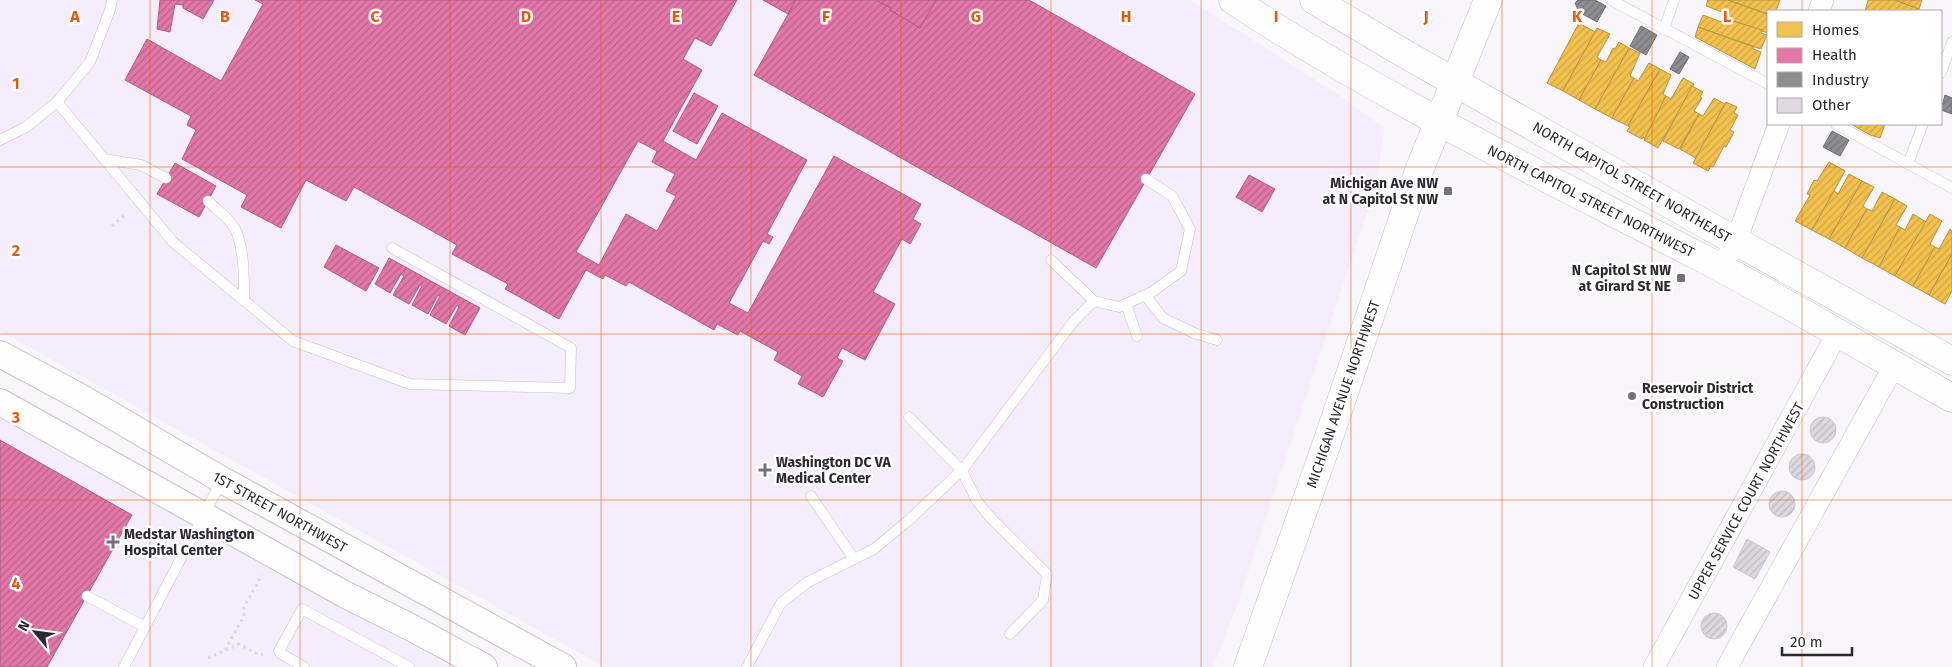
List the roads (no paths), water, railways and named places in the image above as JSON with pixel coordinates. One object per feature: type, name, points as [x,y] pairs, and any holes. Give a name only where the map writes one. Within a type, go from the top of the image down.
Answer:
[{"type":"main road","name":"NORTH CAPITOL STREET NORTHWEST","points":[[1232,0],[1304,46],[1439,121],[1720,268],[1952,398]]},
{"type":"main road","name":"NORTH CAPITOL STREET NORTHEAST","points":[[1314,0],[1736,241],[1952,361]]},
{"type":"main road","name":"MICHIGAN AVENUE NORTHWEST","points":[[1248,667],[1332,428],[1420,168],[1488,0]]},
{"type":"street","points":[[1720,268],[1736,241],[1779,125]]},
{"type":"street","name":"UPPER SERVICE COURT NORTHWEST","points":[[1654,667],[1837,334]]},
{"type":"street","name":"1ST STREET NORTHWEST","points":[[0,354],[90,403],[222,480],[563,667]]},
{"type":"street","points":[[1727,667],[1894,366]]},
{"type":"street","points":[[0,402],[344,594],[484,667]]},
{"type":"lane","points":[[0,140],[26,127],[57,102],[90,62],[112,0]]},
{"type":"lane","points":[[1611,0],[1767,83]]},
{"type":"lane","points":[[1664,29],[1674,0]]},
{"type":"lane","points":[[1942,70],[1952,42]]},
{"type":"lane","points":[[57,102],[173,242],[293,341],[410,384],[570,388],[570,348],[392,248]]},
{"type":"lane","points":[[1838,125],[1952,188]]},
{"type":"lane","points":[[1908,164],[1922,125]]},
{"type":"lane","points":[[104,159],[141,165],[166,178]]},
{"type":"lane","points":[[1051,260],[1094,301],[1119,307],[1145,295],[1181,271],[1190,229],[1172,196],[1146,179]]},
{"type":"lane","points":[[208,201],[233,224],[240,243],[243,261],[244,301]]},
{"type":"lane","points":[[1145,295],[1163,318],[1194,333],[1217,340]]},
{"type":"lane","points":[[747,667],[781,603],[808,582],[874,549],[962,471],[1073,322],[1094,301]]},
{"type":"lane","points":[[1126,304],[1137,336]]},
{"type":"lane","points":[[909,417],[962,471],[977,501],[989,516],[1047,574],[1043,600],[1010,634]]},
{"type":"lane","points":[[124,667],[222,480]]},
{"type":"lane","points":[[811,496],[854,559]]},
{"type":"lane","points":[[87,596],[145,628]]},
{"type":"lane","points":[[304,667],[280,653],[279,650],[302,609],[409,667]]},
{"type":"place","name":"Michigan Ave NW at N Capitol St NW","points":[[1448,191]]},
{"type":"place","name":"N Capitol St NW at Girard St NE","points":[[1681,278]]},
{"type":"place","name":"Reservoir District Construction","points":[[1632,396]]},
{"type":"place","name":"Washington DC VA Medical Center","points":[[765,470]]},
{"type":"place","name":"Medstar Washington Hospital Center","points":[[113,542]]}]
